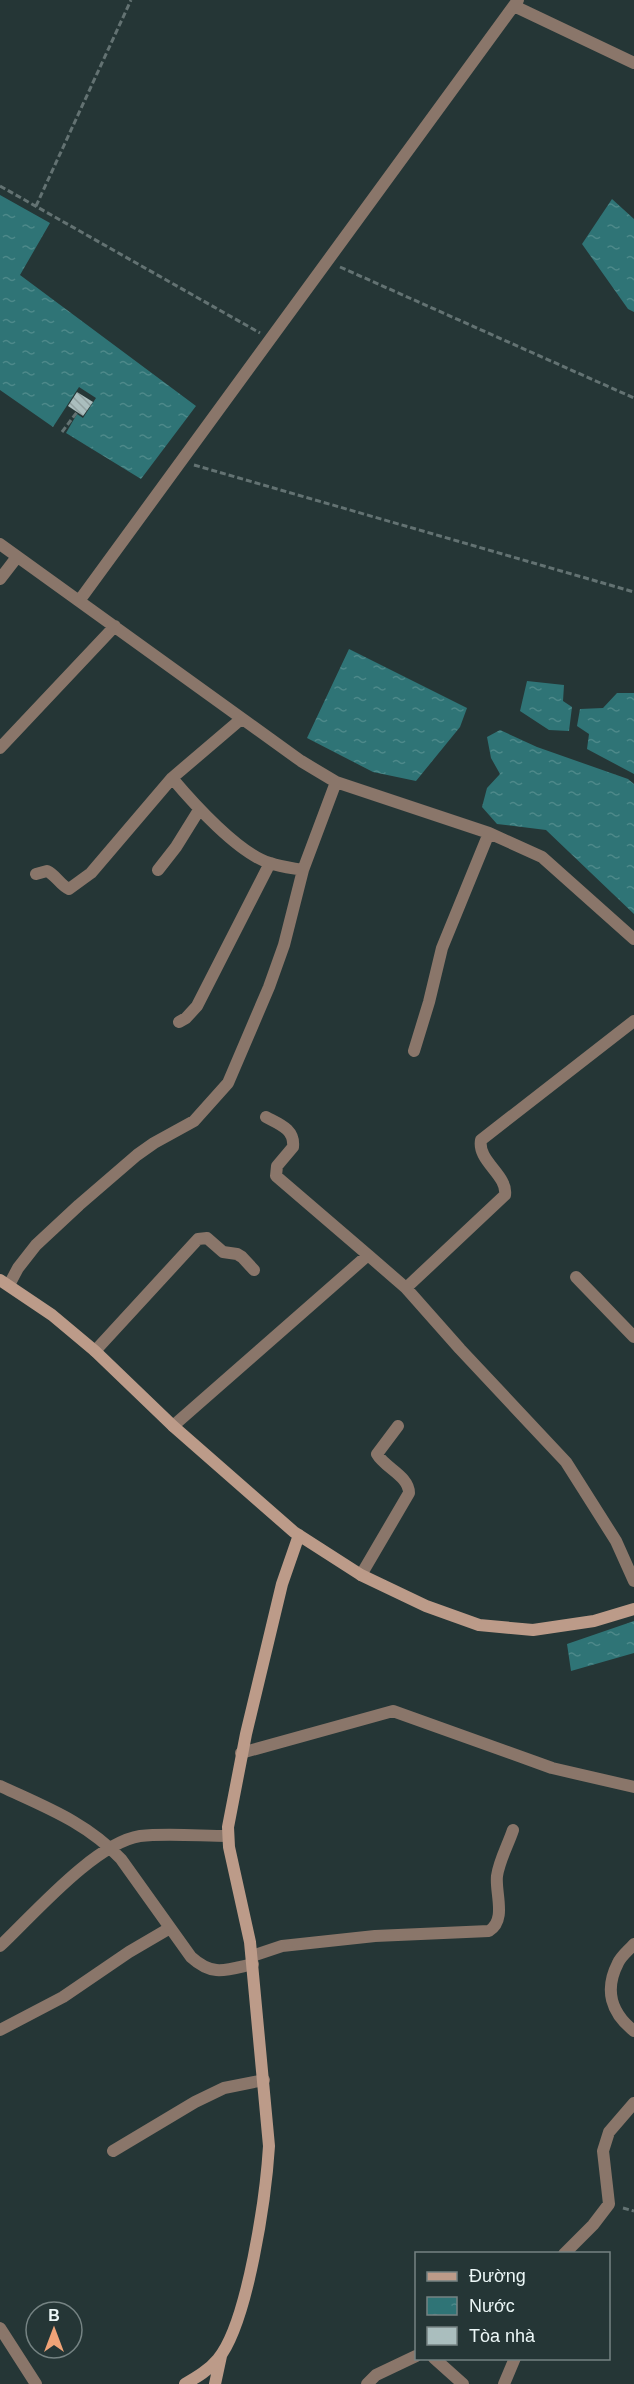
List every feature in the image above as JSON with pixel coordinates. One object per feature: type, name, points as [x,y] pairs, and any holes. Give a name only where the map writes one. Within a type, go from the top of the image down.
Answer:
[{"type":"street","points":[[79,601],[516,3],[634,63]]},
{"type":"street","points":[[0,544],[115,626],[240,720],[301,761],[336,782],[489,833],[542,857],[634,939]]},
{"type":"street","points":[[0,579],[17,556]]},
{"type":"street","points":[[0,748],[115,626]]},
{"type":"street","points":[[36,874],[47,871],[53,874],[63,886],[69,889],[74,887],[91,873],[172,778],[240,720]]},
{"type":"street","points":[[172,778],[199,810],[255,856],[270,863],[303,870]]},
{"type":"street","points":[[336,782],[303,870],[284,945],[269,987],[228,1083],[194,1121],[137,1155],[79,1205],[36,1245],[5,1283],[52,1315],[95,1351],[173,1426],[299,1535],[361,1575],[426,1606],[479,1625],[533,1630],[594,1621],[634,1609]]},
{"type":"street","points":[[158,870],[176,847],[199,810]]},
{"type":"street","points":[[414,1051],[429,1002],[441,948],[489,833]]},
{"type":"street","points":[[179,1022],[197,1006],[270,863]]},
{"type":"street","points":[[406,1288],[505,1195],[505,1187],[481,1150],[481,1140],[634,1021]]},
{"type":"street","points":[[266,1117],[286,1128],[293,1136],[293,1147],[277,1166],[276,1176],[406,1288],[566,1462],[616,1541],[634,1581]]},
{"type":"street","points":[[95,1351],[198,1239],[207,1238],[223,1252],[237,1254],[254,1270]]},
{"type":"street","points":[[173,1426],[368,1255]]},
{"type":"street","points":[[576,1277],[634,1337]]},
{"type":"street","points":[[361,1575],[409,1493],[408,1485],[377,1454],[398,1426]]},
{"type":"street","points":[[185,2384],[200,2375],[221,2355],[230,2341],[254,2253],[267,2177],[269,2146],[252,1960],[228,1836],[231,1805],[241,1753],[282,1584],[299,1535]]},
{"type":"street","points":[[241,1753],[393,1711],[552,1768],[634,1787]]},
{"type":"street","points":[[0,1786],[72,1818],[111,1848],[191,1957],[201,1966],[215,1971],[252,1960],[282,1946],[375,1936],[489,1931],[495,1928],[497,1923],[499,1908],[497,1875],[513,1830]]},
{"type":"street","points":[[0,1946],[54,1891],[111,1848],[139,1836],[228,1836]]},
{"type":"street","points":[[0,2030],[63,1997],[129,1952],[170,1928]]},
{"type":"street","points":[[634,1944],[618,1962],[609,1994],[621,2021],[634,2031]]},
{"type":"street","points":[[113,2151],[224,2088],[264,2080]]},
{"type":"street","points":[[565,2252],[593,2225],[609,2204],[603,2151],[609,2132],[634,2103]]},
{"type":"street","points":[[0,2328],[36,2384]]},
{"type":"street","points":[[215,2384],[221,2355]]},
{"type":"street","points":[[367,2384],[376,2375],[415,2357]]},
{"type":"street","points":[[436,2360],[463,2384]]},
{"type":"street","points":[[504,2384],[514,2360]]},
{"type":"path","points":[[36,207],[131,0]]},
{"type":"path","points":[[0,186],[270,339]]},
{"type":"path","points":[[327,261],[634,398]]},
{"type":"path","points":[[62,432],[77,412]]},
{"type":"path","points":[[180,462],[634,592]]},
{"type":"water","points":[[0,195],[50,223],[20,275],[196,406],[141,479],[66,433],[77,414],[83,418],[96,398],[79,387],[53,427],[0,390]]},
{"type":"water","points":[[612,199],[634,219],[634,312],[628,309],[582,244]]},
{"type":"water","points":[[349,649],[467,708],[460,727],[416,781],[373,772],[307,738]]},
{"type":"water","points":[[527,681],[564,685],[563,701],[572,707],[569,731],[549,730],[520,711]]},
{"type":"water","points":[[617,693],[634,693],[634,774],[587,749],[589,734],[577,726],[580,709],[603,708]]},
{"type":"water","points":[[500,730],[537,747],[628,779],[634,784],[634,914],[546,830],[497,824],[482,807],[487,788],[500,774],[491,758],[487,737]]},
{"type":"water","points":[[634,1621],[634,1653],[571,1671],[567,1644]]},
{"type":"building","points":[[77,392],[93,402],[83,416],[68,406]]}]
